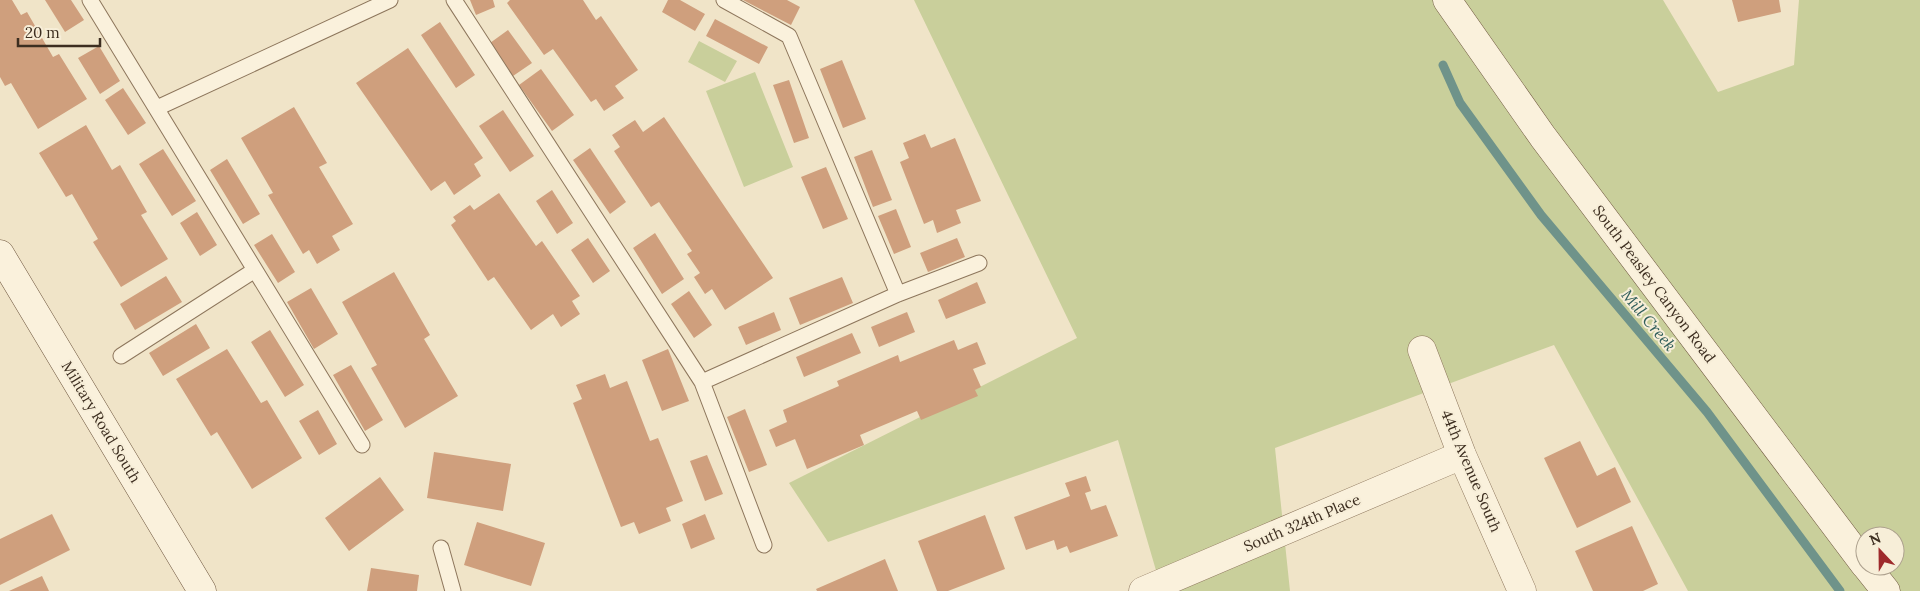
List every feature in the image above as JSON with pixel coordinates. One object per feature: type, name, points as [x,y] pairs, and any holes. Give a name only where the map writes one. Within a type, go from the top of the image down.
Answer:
[{"type":"main road","name":"South Peasley Canyon Road","points":[[1447,0],[1543,137],[1855,550]]},
{"type":"main road","name":"Military Road South","points":[[0,254],[202,591]]},
{"type":"main road","name":"44th Avenue South","points":[[1422,350],[1462,455],[1522,591]]},
{"type":"main road","name":"South 324th Place","points":[[1143,591],[1462,455]]},
{"type":"main road","name":"South Peasley Canyon Road","points":[[1874,576],[1886,591]]},
{"type":"lane","points":[[90,0],[362,445]]},
{"type":"lane","points":[[157,108],[390,0]]},
{"type":"lane","points":[[454,0],[702,382],[764,545]]},
{"type":"lane","points":[[724,0],[789,36],[898,294]]},
{"type":"lane","points":[[702,382],[898,294],[978,263]]},
{"type":"lane","points":[[121,356],[255,270]]},
{"type":"lane","points":[[441,548],[453,591]]},
{"type":"green space","points":[[914,0],[1663,0],[1718,92],[1794,65],[1799,0],[1920,0],[1920,591],[1688,591],[1554,345],[1275,448],[1290,591],[1162,591],[1118,440],[828,542],[789,483],[1077,338]]},
{"type":"green space","points":[[699,41],[737,61],[725,82],[688,62]]},
{"type":"green space","points":[[755,72],[793,167],[744,187],[706,91]]},
{"type":"building","points":[[0,0],[12,0],[21,15],[27,12],[53,57],[59,54],[87,99],[38,129],[11,83],[5,86],[0,77]]},
{"type":"building","points":[[45,0],[71,0],[84,20],[65,32]]},
{"type":"building","points":[[470,0],[493,0],[495,7],[476,15]]},
{"type":"building","points":[[510,0],[583,0],[596,20],[601,16],[638,70],[615,86],[624,98],[604,111],[596,99],[591,102],[553,49],[544,55],[507,3]]},
{"type":"building","points":[[668,0],[680,0],[705,14],[695,31],[662,12]]},
{"type":"building","points":[[743,0],[787,0],[800,7],[791,25]]},
{"type":"building","points":[[1732,0],[1779,0],[1781,12],[1738,22]]},
{"type":"building","points":[[715,19],[768,47],[759,64],[706,36]]},
{"type":"building","points":[[440,22],[475,75],[456,88],[421,35]]},
{"type":"building","points":[[508,30],[532,63],[513,76],[490,43]]},
{"type":"building","points":[[99,46],[120,81],[100,94],[78,58]]},
{"type":"building","points":[[408,48],[483,158],[474,164],[481,176],[454,195],[445,181],[431,191],[356,83]]},
{"type":"building","points":[[842,60],[866,119],[843,128],[820,69]]},
{"type":"building","points":[[541,69],[574,115],[552,131],[519,85]]},
{"type":"building","points":[[789,80],[809,138],[794,143],[773,85]]},
{"type":"building","points":[[123,88],[146,123],[128,135],[105,100]]},
{"type":"building","points":[[294,107],[327,163],[319,167],[353,224],[332,236],[340,250],[317,264],[309,250],[303,254],[268,195],[273,193],[241,138]]},
{"type":"building","points":[[503,110],[534,156],[510,172],[479,126]]},
{"type":"building","points":[[664,117],[773,278],[725,310],[712,289],[705,294],[694,277],[700,273],[687,254],[692,251],[659,202],[651,207],[614,151],[620,147],[612,135],[635,120],[643,132]]},
{"type":"building","points":[[86,125],[112,170],[120,165],[147,212],[141,215],[168,259],[121,287],[93,242],[98,239],[72,194],[66,197],[39,153]]},
{"type":"building","points":[[925,134],[931,148],[955,138],[981,201],[956,210],[961,223],[937,233],[933,220],[924,224],[900,162],[909,158],[903,143]]},
{"type":"building","points":[[590,148],[626,202],[610,214],[573,160]]},
{"type":"building","points":[[163,149],[196,201],[172,216],[139,164]]},
{"type":"building","points":[[872,150],[892,200],[873,207],[854,157]]},
{"type":"building","points":[[227,159],[260,214],[243,224],[210,170]]},
{"type":"building","points":[[826,167],[848,219],[823,229],[801,177]]},
{"type":"building","points":[[552,190],[573,223],[557,234],[536,201]]},
{"type":"building","points":[[499,193],[536,246],[542,241],[580,296],[572,301],[580,314],[561,327],[553,314],[531,330],[494,277],[488,281],[451,225],[456,221],[453,217],[470,205],[474,210]]},
{"type":"building","points":[[896,209],[911,247],[894,254],[878,216]]},
{"type":"building","points":[[197,212],[217,245],[200,256],[180,223]]},
{"type":"building","points":[[655,233],[684,279],[662,294],[633,248]]},
{"type":"building","points":[[272,234],[295,272],[278,283],[254,245]]},
{"type":"building","points":[[588,238],[610,271],[593,283],[571,250]]},
{"type":"building","points":[[957,238],[965,257],[928,272],[920,253]]},
{"type":"building","points":[[394,272],[430,335],[424,339],[458,396],[405,428],[371,368],[377,365],[342,302]]},
{"type":"building","points":[[166,276],[182,302],[135,330],[120,304]]},
{"type":"building","points":[[842,277],[853,303],[800,325],[789,298]]},
{"type":"building","points":[[977,282],[986,303],[946,319],[938,300]]},
{"type":"building","points":[[311,288],[338,334],[314,349],[287,302]]},
{"type":"building","points":[[689,291],[712,325],[694,338],[671,304]]},
{"type":"building","points":[[774,312],[781,330],[746,345],[738,327]]},
{"type":"building","points":[[907,312],[915,332],[879,347],[871,327]]},
{"type":"building","points":[[196,324],[210,348],[163,376],[149,353]]},
{"type":"building","points":[[270,330],[304,385],[285,397],[251,342]]},
{"type":"building","points":[[852,333],[861,353],[804,377],[796,357]]},
{"type":"building","points":[[954,340],[958,350],[977,342],[986,364],[973,369],[981,387],[975,390],[978,396],[921,420],[917,411],[860,435],[864,445],[807,469],[795,439],[776,447],[769,430],[787,422],[783,410],[839,386],[837,381],[898,355],[900,362]]},
{"type":"building","points":[[227,349],[261,403],[267,400],[302,458],[252,489],[217,432],[211,436],[176,379]]},
{"type":"building","points":[[668,349],[689,401],[662,411],[642,360]]},
{"type":"building","points":[[351,365],[383,420],[365,431],[333,375]]},
{"type":"building","points":[[605,374],[610,388],[627,381],[650,441],[658,438],[683,501],[666,508],[671,521],[639,534],[634,522],[621,527],[573,403],[582,399],[576,385]]},
{"type":"building","points":[[745,409],[767,465],[749,472],[727,417]]},
{"type":"building","points":[[318,410],[337,444],[319,455],[299,421]]},
{"type":"building","points":[[1580,441],[1597,476],[1615,467],[1631,502],[1577,528],[1544,458]]},
{"type":"building","points":[[434,452],[511,464],[503,511],[427,498]]},
{"type":"building","points":[[707,455],[723,494],[705,501],[690,461]]},
{"type":"building","points":[[1086,476],[1091,491],[1085,493],[1091,510],[1106,505],[1118,536],[1070,553],[1067,546],[1057,550],[1054,540],[1026,550],[1014,517],[1070,496],[1065,483]]},
{"type":"building","points":[[380,477],[404,510],[349,551],[325,518]]},
{"type":"building","points":[[52,514],[70,550],[0,585],[0,539]]},
{"type":"building","points":[[705,514],[715,539],[691,549],[682,524]]},
{"type":"building","points":[[985,515],[1005,569],[948,591],[937,591],[918,541]]},
{"type":"building","points":[[477,522],[545,543],[531,586],[464,565]]},
{"type":"building","points":[[1632,526],[1658,584],[1643,591],[1593,591],[1575,551]]},
{"type":"building","points":[[885,559],[898,591],[817,591],[816,589]]},
{"type":"building","points":[[371,568],[419,575],[417,591],[367,591]]},
{"type":"building","points":[[42,576],[49,591],[9,591]]},
{"type":"waterway","name":"Mill Creek","points":[[1443,65],[1460,103],[1541,215],[1707,412],[1840,591]]}]
